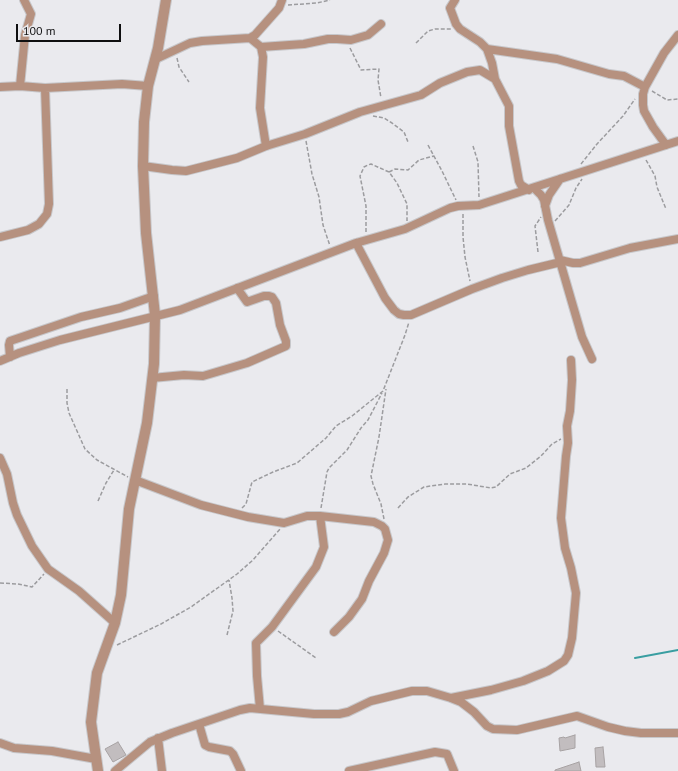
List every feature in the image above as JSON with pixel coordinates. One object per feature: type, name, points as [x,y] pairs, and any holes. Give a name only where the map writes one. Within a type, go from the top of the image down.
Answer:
[{"type":"street","points":[[20,86],[25,35],[31,14],[24,0]]},
{"type":"street","points":[[98,771],[91,722],[97,673],[115,623],[121,595],[129,509],[147,423],[152,378],[155,315],[146,233],[143,166],[144,122],[148,86],[156,59],[166,0]]},
{"type":"street","points":[[156,59],[190,43],[250,38],[255,35],[279,8],[282,0]]},
{"type":"street","points":[[455,0],[451,5],[451,12],[456,24],[487,49],[492,63],[495,79],[509,106],[509,126],[519,181],[521,185],[532,189],[543,198],[582,337],[592,359]]},
{"type":"street","points":[[261,47],[304,44],[328,39],[351,40],[368,35],[381,24]]},
{"type":"street","points":[[666,145],[644,111],[644,90],[664,54],[678,35]]},
{"type":"street","points":[[250,38],[261,47],[263,61],[260,108],[266,146]]},
{"type":"street","points":[[487,49],[557,59],[609,74],[624,76],[644,90]]},
{"type":"street","points":[[143,166],[186,171],[237,158],[266,146],[305,134],[360,112],[421,95],[440,83],[476,69],[495,79]]},
{"type":"street","points":[[0,87],[20,86],[45,88],[122,84],[148,86]]},
{"type":"street","points":[[0,237],[28,230],[40,224],[47,214],[49,204],[45,88]]},
{"type":"street","points":[[0,361],[60,340],[155,315],[180,310],[356,243],[406,229],[450,208],[479,205],[678,141]]},
{"type":"street","points":[[545,209],[549,195],[560,179]]},
{"type":"street","points":[[356,243],[385,298],[394,310],[402,315],[411,315],[472,289],[528,270],[560,261],[580,263],[630,248],[678,239]]},
{"type":"street","points":[[152,378],[184,375],[203,376],[247,362],[286,346],[276,303],[272,297],[264,296],[247,302],[237,288]]},
{"type":"street","points":[[10,357],[10,341],[81,317],[120,308],[154,296]]},
{"type":"street","points":[[451,698],[491,690],[523,681],[548,670],[567,659],[572,638],[576,593],[565,548],[561,518],[568,446],[567,426],[570,411],[572,380],[571,360]]},
{"type":"street","points":[[0,458],[7,474],[17,515],[32,546],[48,569],[72,586],[115,623]]},
{"type":"street","points":[[135,480],[201,505],[234,514],[284,523],[307,516],[320,516],[374,522],[382,526],[388,535],[384,553],[369,581],[362,599],[349,617],[334,632]]},
{"type":"street","points":[[260,709],[256,645],[272,627],[316,567],[321,557],[324,544],[320,516]]},
{"type":"street","points":[[115,771],[145,746],[158,738],[240,710],[250,708],[314,714],[339,714],[348,712],[371,701],[412,691],[427,691],[461,702],[474,712],[487,726],[493,729],[517,730],[578,716],[608,727],[626,731],[641,733],[678,733]]},
{"type":"street","points":[[199,724],[205,745],[230,751],[241,771]]},
{"type":"street","points":[[158,738],[162,771]]},
{"type":"street","points":[[0,743],[14,748],[52,751],[96,759]]},
{"type":"street","points":[[349,771],[435,752],[447,754],[454,771]]},
{"type":"path","points":[[279,8],[287,5],[317,3],[330,0]]},
{"type":"path","points":[[416,43],[428,31],[434,29],[460,28]]},
{"type":"path","points":[[346,40],[360,70],[379,70],[378,80],[381,95],[379,106]]},
{"type":"path","points":[[176,50],[178,65],[189,82]]},
{"type":"path","points":[[568,176],[584,161],[597,144],[624,116],[634,100],[644,90],[668,100],[678,99]]},
{"type":"path","points":[[360,112],[388,120],[404,132],[408,142]]},
{"type":"path","points":[[305,134],[312,174],[319,197],[323,225],[331,252]]},
{"type":"path","points":[[428,145],[451,187],[458,206],[463,213],[465,257],[472,289]]},
{"type":"path","points":[[473,146],[478,162],[479,205]]},
{"type":"path","points":[[643,152],[650,170],[655,176],[657,187],[666,209]]},
{"type":"path","points":[[389,172],[395,169],[409,169],[419,160],[434,156]]},
{"type":"path","points":[[366,240],[366,206],[360,175],[364,167],[370,164],[389,172],[399,187],[407,204],[408,215],[406,229]]},
{"type":"path","points":[[550,226],[569,205],[576,188],[591,169]]},
{"type":"path","points":[[538,252],[535,226],[545,209]]},
{"type":"path","points":[[388,535],[381,504],[372,484],[371,478],[386,387],[411,315]]},
{"type":"path","points":[[320,516],[327,472],[329,468],[347,450],[368,420],[386,387]]},
{"type":"path","points":[[67,389],[69,413],[85,449],[97,460],[135,480]]},
{"type":"path","points":[[234,514],[245,505],[252,482],[273,472],[297,464],[326,438],[336,426],[352,416],[383,391]]},
{"type":"path","points":[[398,508],[408,497],[424,486],[467,484],[491,488],[496,487],[508,476],[526,468],[541,456],[552,444],[568,433]]},
{"type":"path","points":[[98,501],[114,470]]},
{"type":"path","points":[[106,650],[161,624],[191,607],[253,560],[284,523]]},
{"type":"path","points":[[0,583],[18,584],[32,587],[48,569]]},
{"type":"path","points":[[227,635],[233,612],[228,580]]},
{"type":"path","points":[[272,627],[316,658]]},
{"type":"building","points":[[575,735],[575,748],[560,751],[559,738]]},
{"type":"building","points":[[118,742],[126,755],[113,762],[105,749]]},
{"type":"building","points":[[603,747],[605,767],[596,767],[595,748]]},
{"type":"building","points":[[579,762],[581,771],[555,771],[555,770]]},
{"type":"waterway","points":[[635,658],[678,650]]}]
